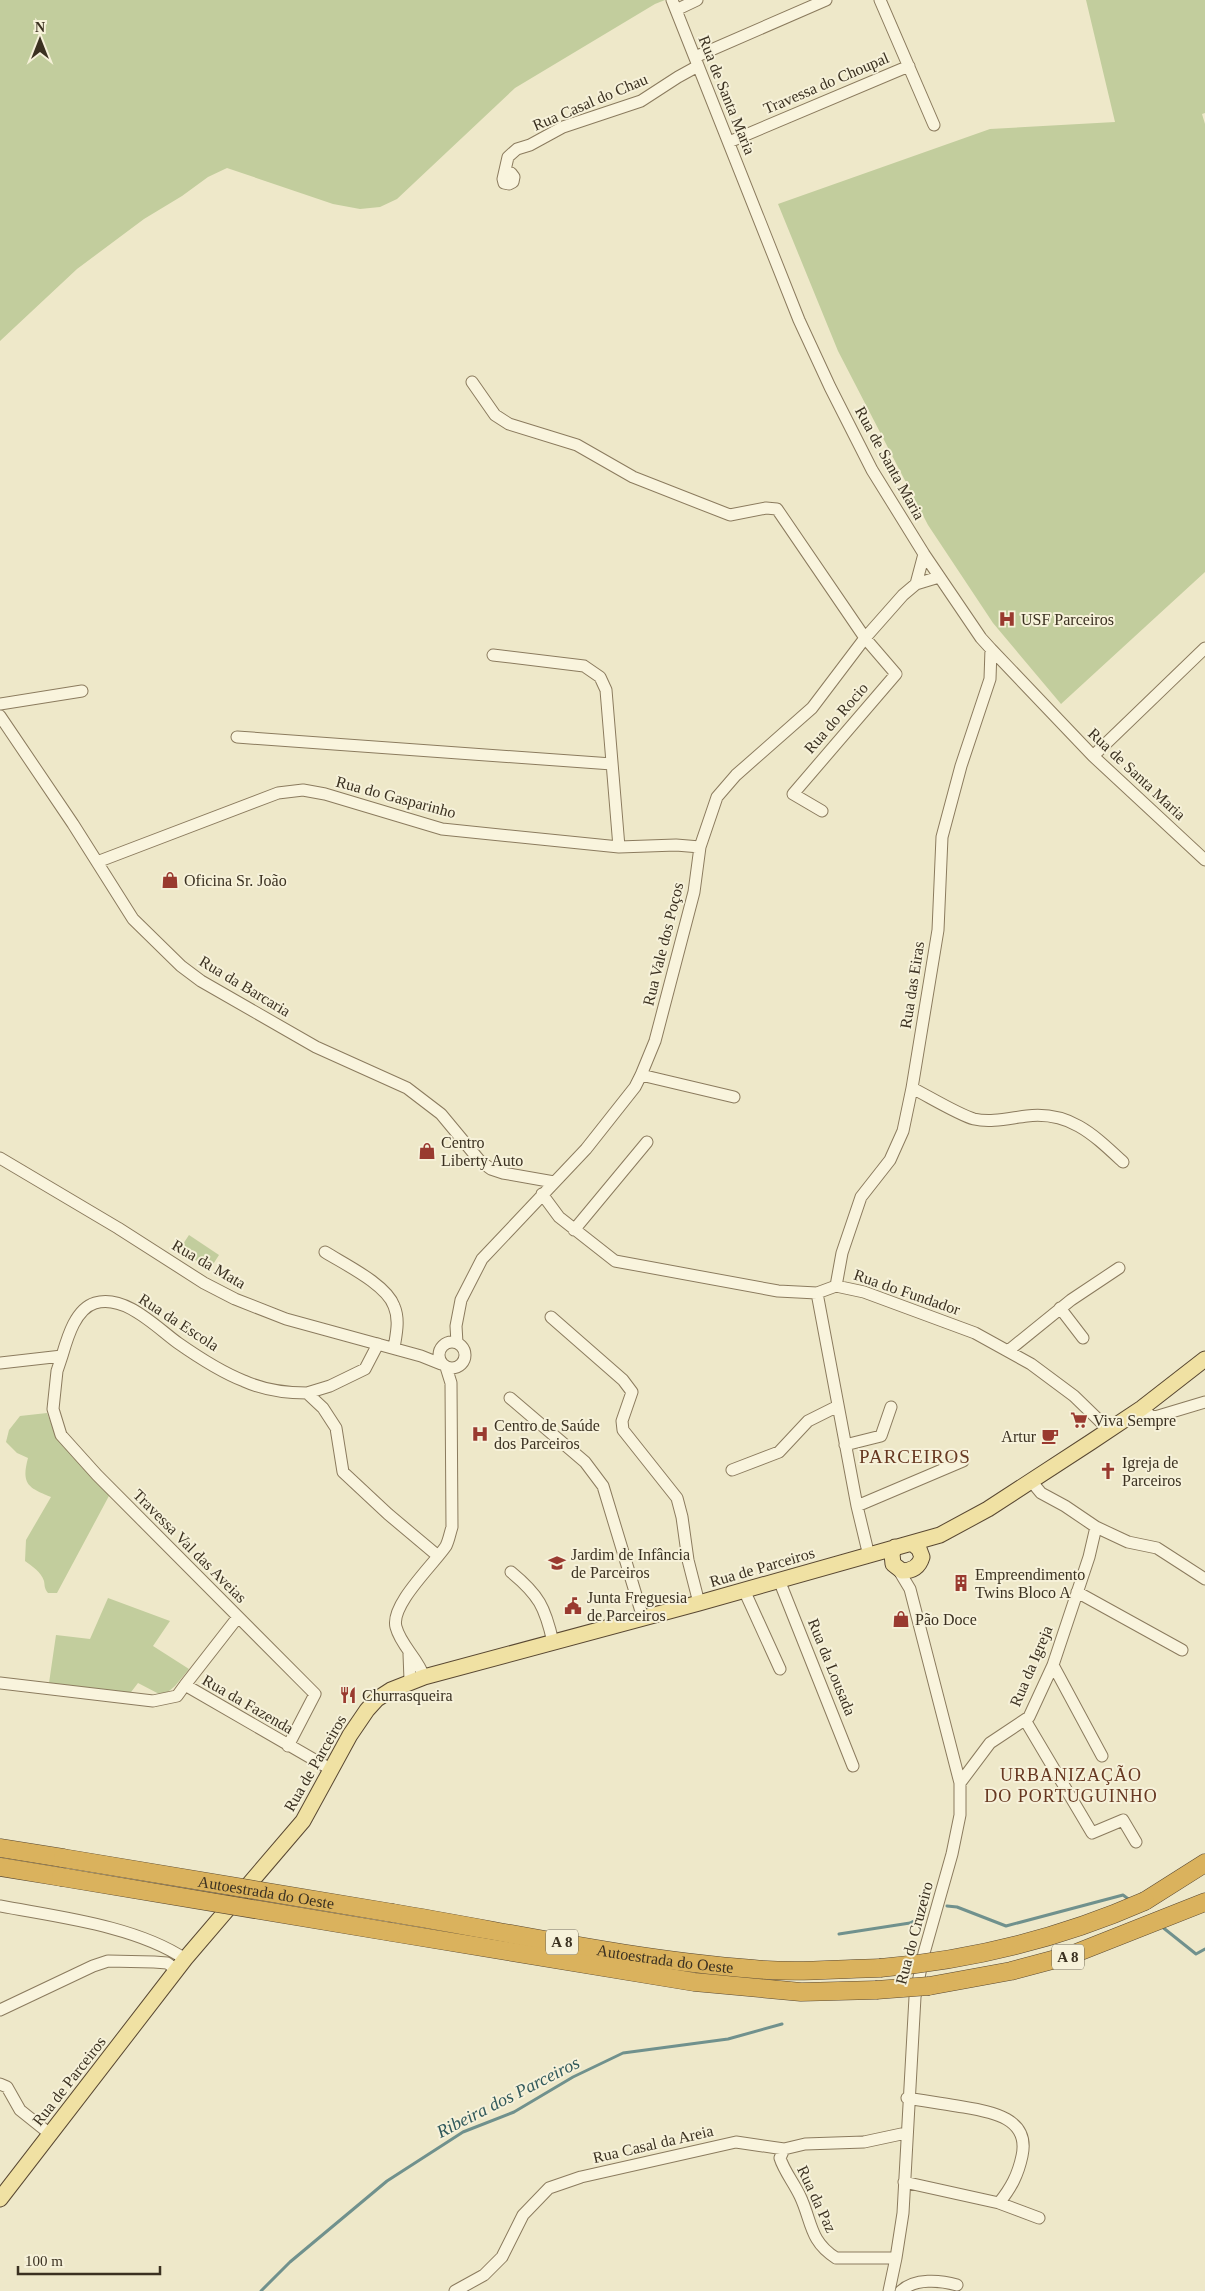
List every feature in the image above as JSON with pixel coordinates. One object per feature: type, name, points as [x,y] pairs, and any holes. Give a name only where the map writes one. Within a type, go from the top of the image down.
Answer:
[{"type":"highway","name":"Autoestrada do Oeste","points":[[0,1848],[695,1963],[793,1971],[880,1968],[933,1962],[1003,1949],[1076,1928],[1145,1901],[1194,1879],[1205,1863]]},
{"type":"highway","name":"Autoestrada do Oeste","points":[[0,1867],[694,1982],[801,1992],[876,1990],[970,1979],[1037,1965],[1102,1945],[1203,1903]]},
{"type":"main road","points":[[895,1566],[892,1554],[895,1547],[940,1535],[988,1509],[1142,1408],[1205,1359]]},
{"type":"main road","points":[[869,1556],[906,1571],[919,1562],[940,1535]]},
{"type":"main road","points":[[912,1543],[919,1549],[919,1562]]},
{"type":"main road","name":"Rua de Parceiros","points":[[0,2199],[181,1964],[303,1821],[350,1735],[372,1704],[391,1690],[417,1679],[869,1556],[895,1547]]},
{"type":"street","points":[[674,5],[697,0]]},
{"type":"street","points":[[696,62],[826,0]]},
{"type":"street","name":"Travessa do Choupal","points":[[880,0],[934,125]]},
{"type":"street","name":"Rua de Santa Maria","points":[[674,5],[799,320],[872,470],[924,554],[991,649],[1093,756],[1205,860]]},
{"type":"street","name":"Rua Casal do Chau","points":[[505,173],[508,157],[517,149],[530,145],[563,127],[641,101],[678,77],[696,62]]},
{"type":"street","name":"Travessa do Choupal","points":[[729,142],[909,66]]},
{"type":"street","points":[[472,382],[495,415],[509,424],[577,445],[633,477],[730,515],[766,508],[777,509],[865,638]]},
{"type":"street","points":[[916,584],[924,554]]},
{"type":"street","name":"Rua Vale dos Poços","points":[[448,1345],[456,1326],[467,1284],[482,1259],[611,1119],[635,1088],[655,1041],[698,872],[700,847],[711,811],[725,786],[812,708],[865,638],[903,595],[916,584],[939,576]]},
{"type":"street","name":"Rua do Rocio","points":[[822,811],[793,794],[896,674],[865,638]]},
{"type":"street","points":[[1093,756],[1205,648]]},
{"type":"street","name":"Rua das Eiras","points":[[836,1286],[853,1217],[861,1197],[890,1160],[903,1131],[938,930],[942,837],[961,766],[990,679],[991,649]]},
{"type":"street","points":[[493,655],[584,666],[600,677],[606,690],[619,847]]},
{"type":"street","points":[[990,679],[1007,666]]},
{"type":"street","points":[[0,704],[82,691]]},
{"type":"street","name":"Rua da Barcaria","points":[[0,716],[133,919],[181,966],[200,981],[316,1047],[407,1088],[441,1114],[480,1161],[492,1169],[503,1174],[554,1182]]},
{"type":"street","points":[[237,737],[612,764]]},
{"type":"street","name":"Rua do Gasparinho","points":[[97,862],[278,793],[303,790],[325,794],[442,829],[619,847],[676,845],[700,847]]},
{"type":"street","points":[[641,1075],[734,1097]]},
{"type":"street","points":[[912,1088],[971,1118],[999,1120],[1049,1115],[1061,1117],[1075,1124],[1123,1162]]},
{"type":"street","points":[[574,1230],[647,1142]]},
{"type":"street","name":"Rua da Mata","points":[[0,1158],[118,1228],[204,1283],[235,1299],[286,1319],[421,1356],[444,1366]]},
{"type":"street","name":"Rua do Fundador","points":[[542,1194],[559,1217],[615,1261],[778,1291],[817,1293],[836,1286],[864,1292],[975,1333],[1031,1364],[1074,1396],[1109,1430]]},
{"type":"street","points":[[325,1252],[374,1284],[387,1295],[394,1306],[397,1319],[394,1348]]},
{"type":"street","points":[[1008,1351],[1060,1308],[1119,1268]]},
{"type":"street","points":[[817,1293],[857,1506],[869,1556]]},
{"type":"street","name":"Rua da Escola","points":[[62,1356],[80,1312],[94,1303],[113,1302],[132,1310],[180,1344],[244,1382],[287,1393],[307,1393],[330,1386],[365,1369],[378,1344]]},
{"type":"street","points":[[1060,1308],[1083,1338]]},
{"type":"street","points":[[551,1317],[623,1380],[632,1392],[622,1421],[623,1430],[677,1498],[698,1603]]},
{"type":"street","points":[[417,1679],[421,1667],[402,1643],[395,1624],[395,1617],[418,1581],[447,1544],[452,1527],[451,1383],[438,1356],[448,1345]]},
{"type":"street","points":[[421,1356],[448,1345],[462,1347],[465,1353],[464,1361],[451,1383]]},
{"type":"street","points":[[0,1364],[62,1356]]},
{"type":"street","name":"Travessa Val das Aveias","points":[[62,1356],[57,1371],[53,1409],[61,1435],[97,1475],[315,1694],[288,1746]]},
{"type":"street","points":[[444,1366],[450,1369],[459,1367]]},
{"type":"street","points":[[307,1393],[323,1408],[336,1428],[343,1472],[388,1514],[438,1556]]},
{"type":"street","points":[[510,1398],[585,1462],[603,1486],[643,1618]]},
{"type":"street","points":[[1142,1408],[1151,1416],[1155,1416],[1205,1402]]},
{"type":"street","points":[[732,1470],[779,1452],[808,1422],[838,1406]]},
{"type":"street","points":[[845,1445],[881,1436],[891,1407]]},
{"type":"street","points":[[857,1506],[963,1461]]},
{"type":"street","points":[[1031,1481],[1041,1493],[1066,1506],[1096,1527],[1128,1542],[1157,1548],[1205,1579]]},
{"type":"street","name":"Rua da Igreja","points":[[960,1783],[990,1743],[1029,1717],[1052,1666],[1077,1592],[1096,1527]]},
{"type":"street","name":"Rua do Cruzeiro","points":[[910,1589],[919,1562]]},
{"type":"street","name":"Rua do Cruzeiro","points":[[889,2291],[903,2213],[914,1997],[952,1854],[960,1814],[960,1783],[910,1589],[895,1566]]},
{"type":"street","points":[[511,1572],[527,1584],[546,1611],[553,1642]]},
{"type":"street","name":"Rua da Lousada","points":[[780,1580],[853,1766]]},
{"type":"street","points":[[744,1590],[780,1669]]},
{"type":"street","points":[[1077,1592],[1182,1650]]},
{"type":"street","points":[[185,1685],[238,1617]]},
{"type":"street","points":[[1052,1666],[1102,1756]]},
{"type":"street","name":"Rua da Fazenda","points":[[0,1683],[153,1701],[177,1696],[185,1685],[332,1770]]},
{"type":"street","points":[[1025,1720],[1092,1832],[1123,1820],[1136,1842]]},
{"type":"street","points":[[0,1906],[83,1922],[125,1933],[174,1951],[181,1964]]},
{"type":"street","points":[[0,2010],[93,1966],[108,1961],[181,1964]]},
{"type":"street","points":[[0,2084],[7,2086],[20,2110],[50,2134]]},
{"type":"street","points":[[908,2098],[991,2112],[1010,2120],[1022,2138],[1023,2149],[1018,2173],[1011,2189],[999,2204]]},
{"type":"street","name":"Rua Casal da Areia","points":[[455,2291],[484,2275],[502,2257],[523,2215],[549,2188],[581,2177],[736,2142],[784,2149],[805,2144],[864,2142],[906,2133]]},
{"type":"street","name":"Rua da Paz","points":[[784,2149],[780,2153],[782,2166],[800,2196],[817,2242],[836,2258],[896,2258]]},
{"type":"street","points":[[904,2182],[999,2204],[1039,2218]]},
{"type":"street","points":[[901,2291],[908,2286],[936,2280],[957,2285]]},
{"type":"green space","points":[[0,0],[665,0],[655,4],[515,88],[397,199],[380,207],[360,209],[333,204],[227,168],[208,177],[182,196],[144,219],[77,269],[0,341]]},
{"type":"green space","points":[[1086,0],[1205,0],[1205,113],[1202,114],[1205,124],[1205,572],[1061,704],[993,623],[928,525],[838,351],[778,204],[990,129],[1115,122]]},
{"type":"green space","points":[[189,1235],[219,1255],[210,1269],[179,1250]]},
{"type":"green space","points":[[47,1413],[57,1439],[110,1494],[57,1593],[48,1593],[41,1575],[25,1561],[26,1540],[51,1497],[37,1491],[28,1484],[25,1474],[28,1458],[17,1453],[6,1442],[9,1430],[20,1416]]},
{"type":"green space","points":[[108,1598],[170,1621],[153,1646],[189,1669],[175,1686],[163,1696],[138,1683],[128,1696],[49,1683],[56,1635],[90,1639]]},
{"type":"waterway","name":"Ribeira dos Parceiros","points":[[947,1906],[957,1907],[1006,1926],[1123,1895],[1131,1901]]},
{"type":"waterway","name":"Ribeira dos Parceiros","points":[[839,1934],[910,1923],[916,1920]]},
{"type":"waterway","name":"Ribeira dos Parceiros","points":[[1161,1926],[1196,1954],[1205,1949]]},
{"type":"waterway","name":"Ribeira dos Parceiros","points":[[261,2291],[290,2262],[387,2181],[463,2132],[514,2112],[573,2077],[623,2053],[728,2039],[782,2024]]},
{"type":"place","name":"USF Parceiros","points":[[1007,619]]},
{"type":"place","name":"Oficina Sr. João","points":[[170,880]]},
{"type":"place","name":"Centro Liberty Auto","points":[[427,1151]]},
{"type":"place","name":"Viva Sempre","points":[[1079,1420]]},
{"type":"place","name":"Centro de Saúde dos Parceiros","points":[[480,1434]]},
{"type":"place","name":"Artur","points":[[1050,1436]]},
{"type":"place","name":"Igreja de Parceiros","points":[[1108,1471]]},
{"type":"place","name":"Jardim de Infância de Parceiros","points":[[557,1563]]},
{"type":"place","name":"Empreendimento Twins Bloco A","points":[[961,1583]]},
{"type":"place","name":"Junta Freguesia de Parceiros","points":[[573,1606]]},
{"type":"place","name":"Pão Doce","points":[[901,1619]]},
{"type":"place","name":"Churrasqueira","points":[[348,1695]]},
{"type":"district","name":"PARCEIROS","points":[[915,1456]]},
{"type":"district","name":"URBANIZAÇÃO DO PORTUGUINHO","points":[[1071,1785]]}]
